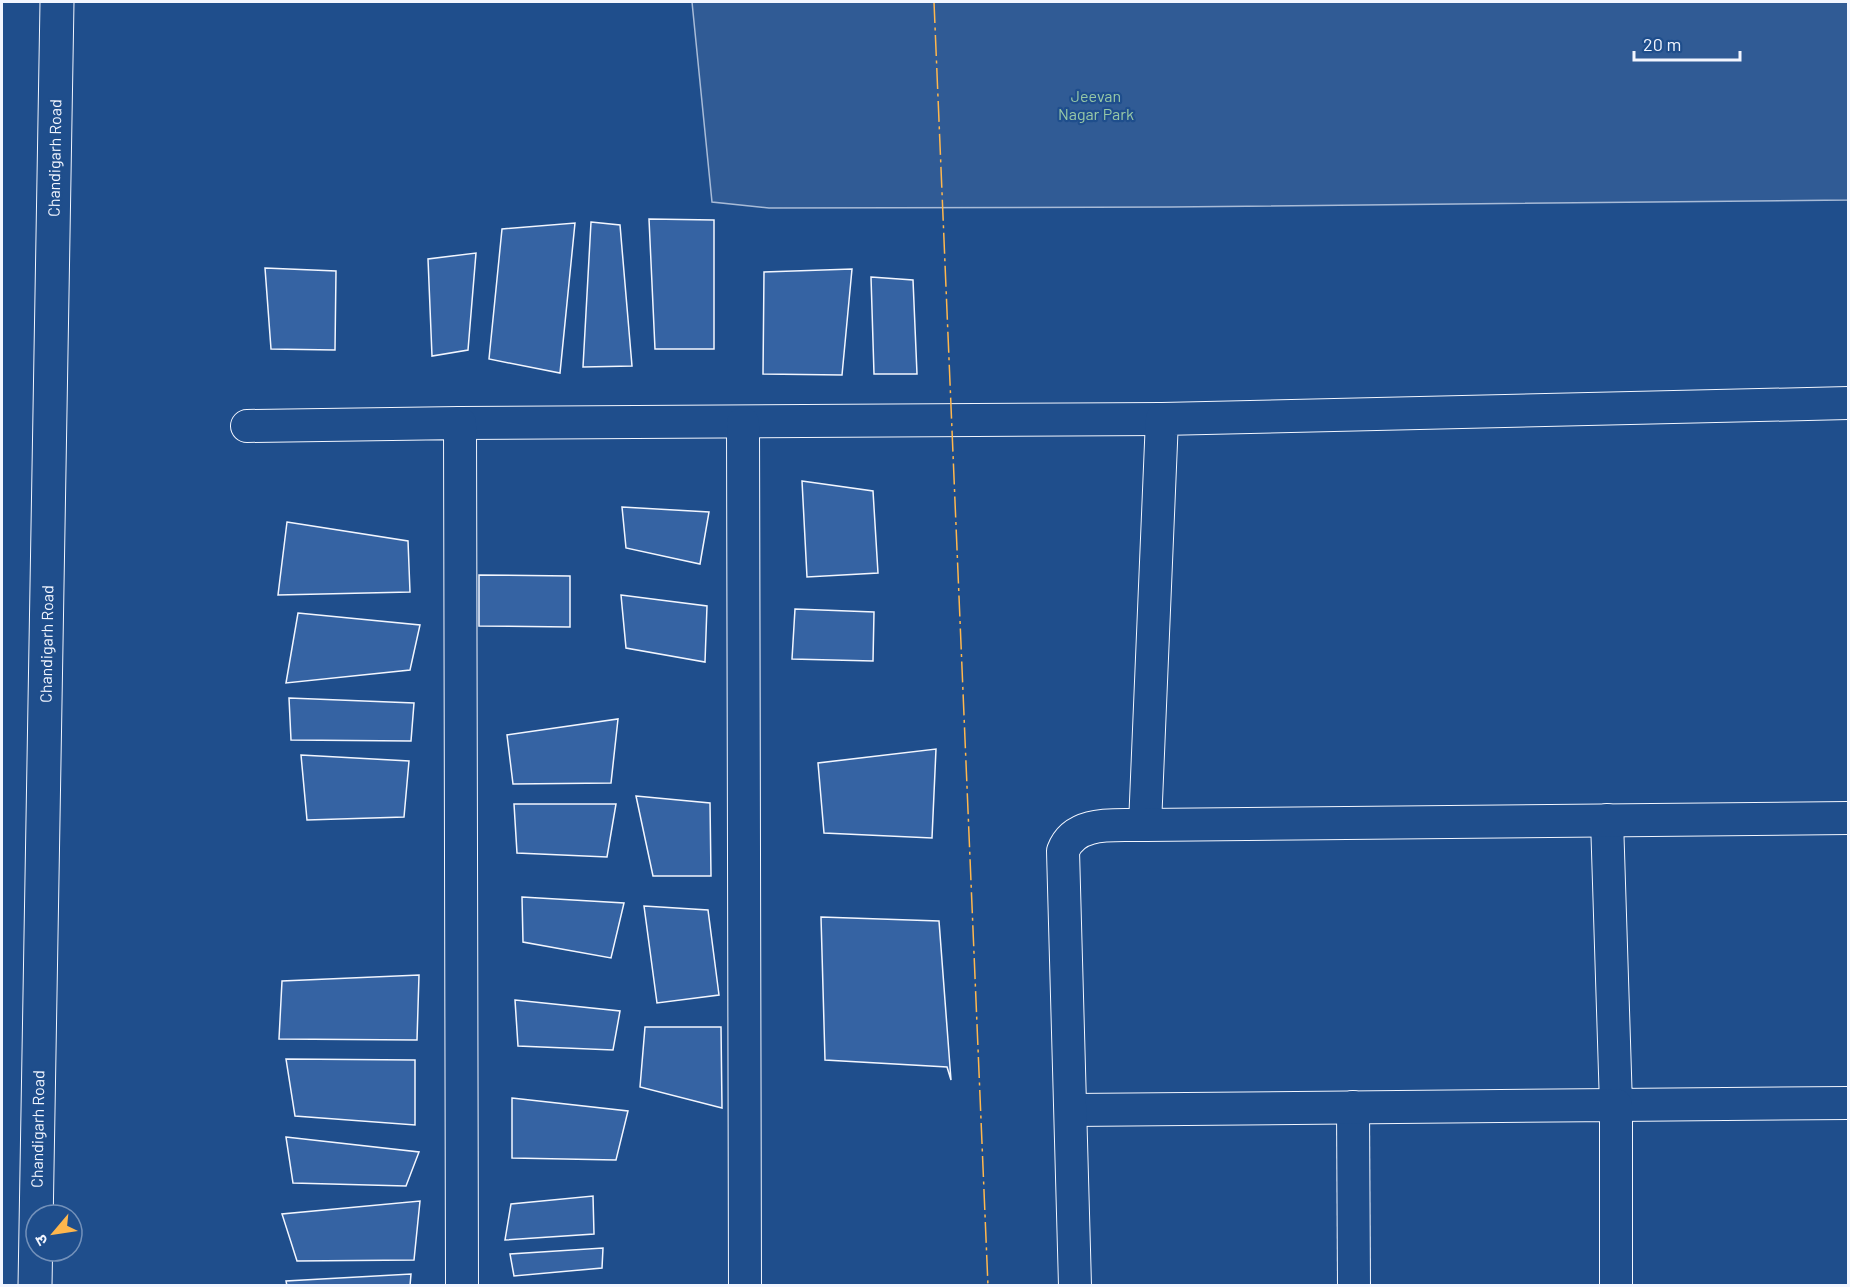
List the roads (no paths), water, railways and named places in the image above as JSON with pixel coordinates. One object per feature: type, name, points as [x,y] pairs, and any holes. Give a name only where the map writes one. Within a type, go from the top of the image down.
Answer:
[{"type":"main road","name":"Chandigarh Road","points":[[35,1286],[57,2]]},
{"type":"street","points":[[247,426],[1162,419],[1848,403]]},
{"type":"street","points":[[1145,825],[1162,419]]},
{"type":"street","points":[[460,423],[462,1286]]},
{"type":"street","points":[[743,423],[745,1286]]},
{"type":"street","points":[[1075,1286],[1072,1110],[1063,851],[1075,834],[1084,829],[1145,825],[1848,818]]},
{"type":"street","points":[[1607,820],[1616,1105],[1616,1286]]},
{"type":"street","points":[[1072,1110],[1848,1103]]},
{"type":"street","points":[[1353,1107],[1354,1286]]},
{"type":"park label","name":"Jeevan Nagar Park","points":[[1096,104]]}]
